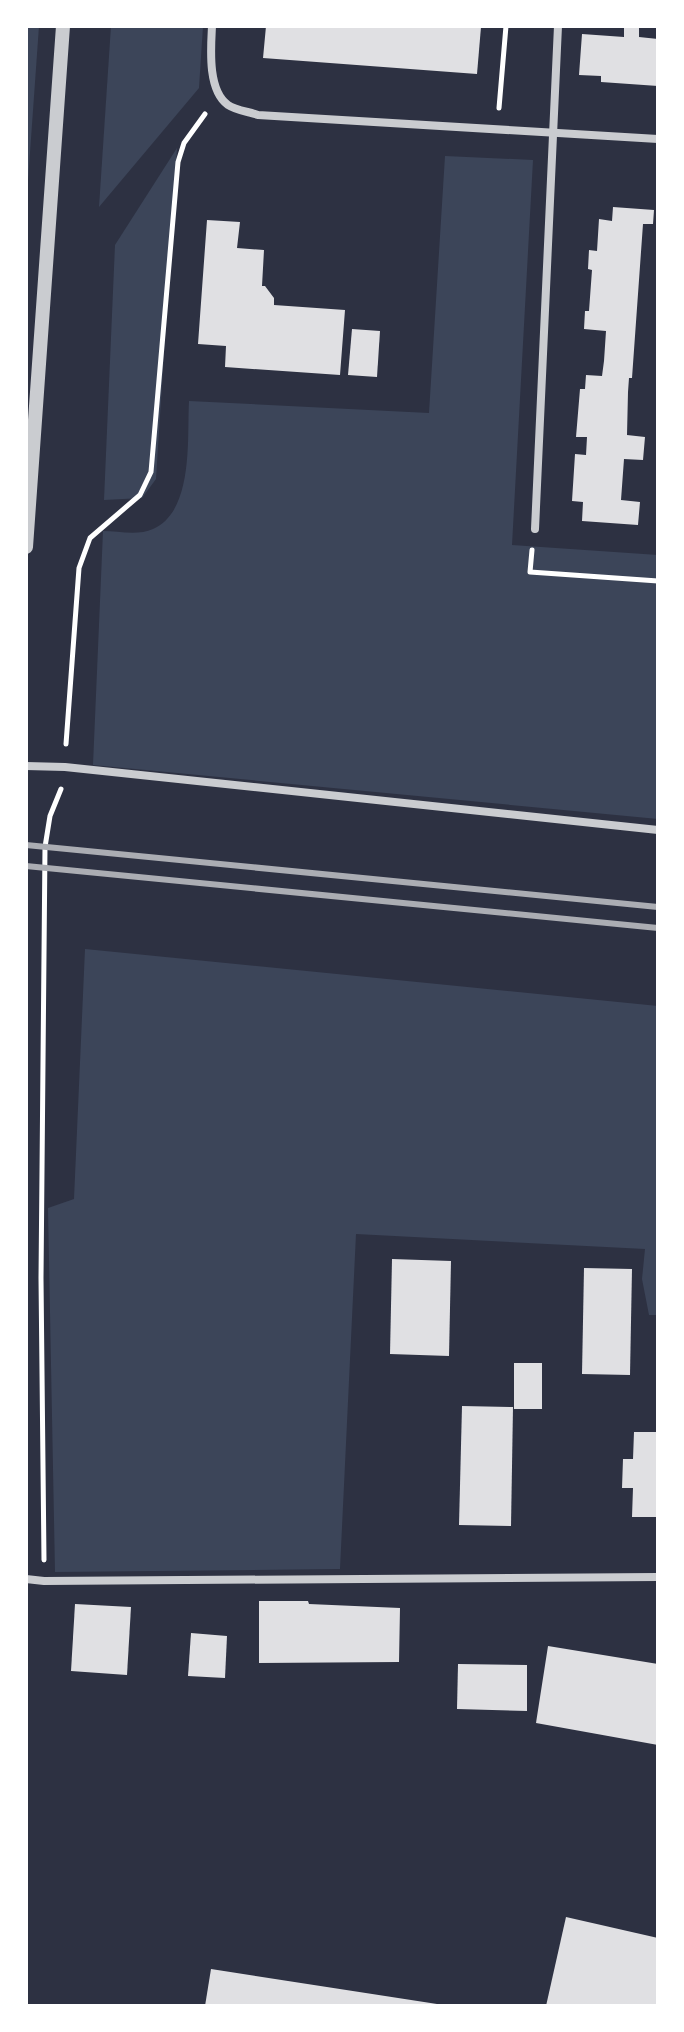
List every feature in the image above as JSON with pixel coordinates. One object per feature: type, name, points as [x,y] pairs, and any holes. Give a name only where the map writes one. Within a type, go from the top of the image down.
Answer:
[{"type":"street","points":[[26,547],[63,26]]},
{"type":"street","points":[[212,26],[209,66],[220,93],[227,105],[258,115],[658,139]]},
{"type":"street","points":[[535,529],[558,26]]},
{"type":"street","points":[[26,766],[65,767],[658,830]]},
{"type":"street","points":[[26,1579],[658,1577]]},
{"type":"path","points":[[497,129],[506,26]]},
{"type":"path","points":[[44,1581],[41,1278],[47,828],[65,767],[79,568],[90,538],[140,495],[151,472],[178,162],[184,143],[220,93]]},
{"type":"path","points":[[535,529],[530,572],[658,581]]},
{"type":"shaded area","points":[[26,26],[39,26],[26,209]]},
{"type":"shaded area","points":[[111,26],[203,26],[199,88],[99,207]]},
{"type":"shaded area","points":[[177,148],[156,479],[142,498],[104,500],[115,245]]},
{"type":"shaded area","points":[[445,156],[533,160],[512,545],[658,555],[658,819],[93,765],[103,531],[147,531],[166,520],[176,507],[186,472],[189,401],[429,413]]},
{"type":"shaded area","points":[[85,949],[658,1006],[658,1315],[649,1315],[642,1279],[645,1249],[356,1234],[340,1569],[55,1572],[48,1208],[74,1199]]},
{"type":"building","points":[[266,26],[481,27],[477,74],[263,58]]},
{"type":"building","points":[[624,26],[639,26],[639,37],[658,39],[658,86],[601,82],[601,76],[579,75],[582,34],[624,37]]},
{"type":"building","points":[[613,207],[654,210],[653,224],[643,224],[632,378],[629,378],[628,392],[627,435],[645,437],[643,460],[624,459],[621,500],[640,502],[638,525],[582,521],[583,502],[572,501],[575,454],[586,455],[587,437],[576,437],[580,389],[585,389],[586,375],[602,376],[604,361],[606,331],[584,329],[585,311],[589,311],[592,270],[588,269],[589,250],[597,251],[599,219],[612,221]]},
{"type":"building","points":[[207,220],[240,222],[237,248],[264,250],[262,286],[274,298],[274,305],[345,310],[340,375],[225,367],[226,346],[198,344]]},
{"type":"building","points":[[352,329],[380,331],[377,377],[348,375]]},
{"type":"building","points":[[392,1259],[451,1261],[449,1356],[390,1354]]},
{"type":"building","points":[[584,1268],[632,1269],[630,1375],[582,1374]]},
{"type":"building","points":[[514,1363],[542,1363],[542,1409],[514,1409]]},
{"type":"building","points":[[462,1406],[513,1407],[511,1526],[459,1525]]},
{"type":"building","points":[[634,1432],[658,1432],[658,1517],[632,1517],[633,1488],[622,1488],[623,1459],[633,1459]]},
{"type":"building","points":[[259,1601],[308,1601],[309,1604],[400,1608],[399,1662],[259,1663]]},
{"type":"building","points":[[75,1604],[131,1607],[127,1675],[71,1671]]},
{"type":"building","points":[[191,1633],[227,1636],[225,1678],[188,1676]]},
{"type":"building","points":[[548,1646],[658,1664],[658,1745],[536,1723]]},
{"type":"building","points":[[458,1664],[527,1665],[527,1711],[457,1709]]},
{"type":"building","points":[[566,1917],[658,1938],[658,2006],[546,2006]]},
{"type":"building","points":[[211,1969],[437,2004],[437,2006],[205,2006]]},
{"type":"railway","points":[[26,845],[658,907]]},
{"type":"railway","points":[[26,866],[658,928]]}]
